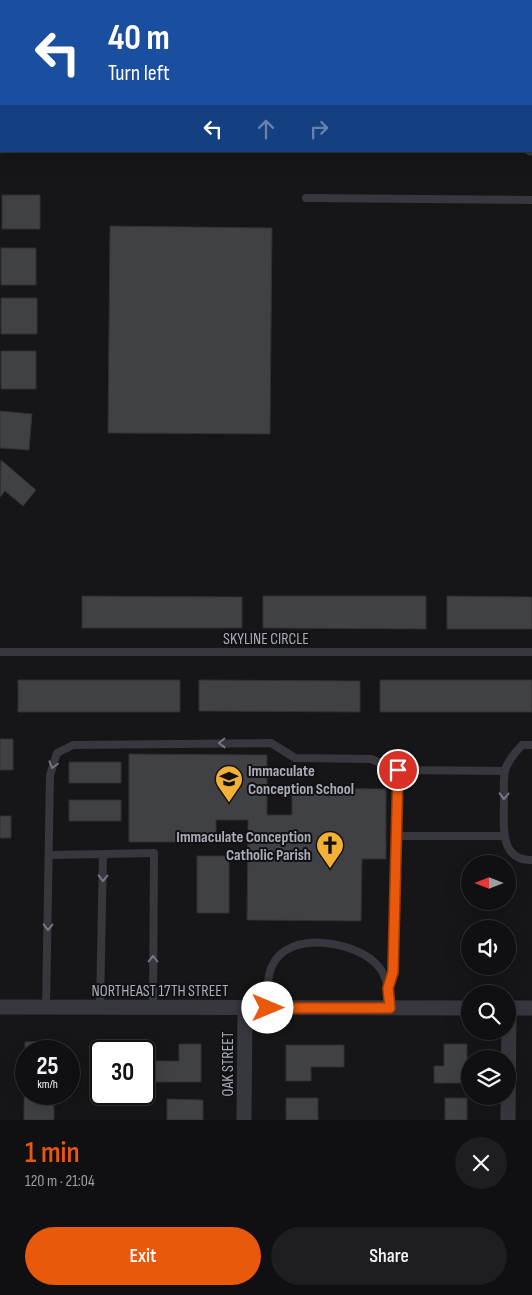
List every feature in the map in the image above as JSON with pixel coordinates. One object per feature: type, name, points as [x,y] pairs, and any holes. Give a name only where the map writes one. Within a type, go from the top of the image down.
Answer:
[{"type":"street","name":"NORTHEAST 17TH STREET","points":[[0,1007],[461,1008]]},
{"type":"street","name":"OAK STREET","points":[[244,1120],[245,1008]]},
{"type":"street","points":[[516,1008],[532,1008]]},
{"type":"street","points":[[508,1040],[508,1120]]},
{"type":"lane","points":[[306,198],[532,200]]},
{"type":"lane","name":"SKYLINE CIRCLE","points":[[0,652],[532,652]]},
{"type":"lane","points":[[46,1007],[50,775],[57,753],[73,745],[271,743],[295,758],[371,759],[398,770],[505,771]]},
{"type":"lane","points":[[532,745],[522,745],[514,754],[505,771],[503,836],[511,853],[523,860],[532,860]]},
{"type":"lane","points":[[388,988],[393,972],[398,770]]},
{"type":"lane","points":[[396,836],[503,836]]},
{"type":"lane","points":[[100,1007],[103,854]]},
{"type":"lane","points":[[50,855],[154,854],[153,1008]]},
{"type":"lane","points":[[268,1008],[268,977],[272,965],[282,951],[295,945],[320,943],[340,944],[356,950],[380,968],[388,988],[390,1008]]},
{"type":"building","points":[[2,195],[40,195],[40,229],[2,229]]},
{"type":"building","points":[[110,226],[272,228],[270,434],[108,433]]},
{"type":"building","points":[[1,248],[36,248],[36,285],[1,285]]},
{"type":"building","points":[[1,298],[37,298],[37,334],[1,334]]},
{"type":"building","points":[[1,351],[36,351],[36,389],[1,389]]},
{"type":"building","points":[[0,411],[32,414],[29,450],[0,448]]},
{"type":"building","points":[[1,460],[36,490],[23,506],[5,491],[0,497]]},
{"type":"building","points":[[82,596],[242,597],[242,628],[82,628]]},
{"type":"building","points":[[263,596],[426,596],[426,629],[263,628]]},
{"type":"building","points":[[447,596],[532,597],[532,629],[447,629]]},
{"type":"building","points":[[18,680],[180,680],[180,712],[18,712]]},
{"type":"building","points":[[199,680],[360,681],[360,712],[199,711]]},
{"type":"building","points":[[380,680],[532,680],[532,712],[380,712]]},
{"type":"building","points":[[0,739],[13,739],[13,770],[0,770]]},
{"type":"building","points":[[129,754],[267,755],[267,815],[292,815],[292,788],[386,789],[386,859],[362,859],[361,921],[247,920],[248,820],[216,820],[216,842],[129,842]]},
{"type":"building","points":[[69,762],[121,762],[121,783],[69,783]]},
{"type":"building","points":[[69,800],[121,800],[121,821],[69,821]]},
{"type":"building","points":[[0,816],[11,816],[11,838],[0,838]]},
{"type":"building","points":[[197,856],[229,856],[229,913],[197,913]]},
{"type":"building","points":[[179,1044],[201,1044],[201,1082],[155,1082],[155,1061],[179,1061]]},
{"type":"building","points":[[444,1044],[467,1044],[467,1050],[461,1050],[461,1083],[434,1083],[434,1066],[444,1066]]},
{"type":"building","points":[[286,1045],[344,1045],[344,1067],[311,1067],[311,1081],[286,1081]]},
{"type":"building","points":[[286,1098],[318,1098],[318,1120],[286,1120]]},
{"type":"building","points":[[445,1098],[461,1098],[461,1105],[467,1105],[467,1120],[445,1120]]},
{"type":"building","points":[[167,1099],[203,1100],[203,1120],[167,1120]]},
{"type":"building","points":[[24,1105],[54,1105],[54,1120],[24,1120]]},
{"type":"place","name":"Immaculate Conception School","points":[[229,803]]},
{"type":"place","name":"Immaculate Conception Catholic Parish","points":[[330,869]]},
{"type":"route","points":[[268,1008],[390,1008],[388,988],[393,972],[398,770]]}]
